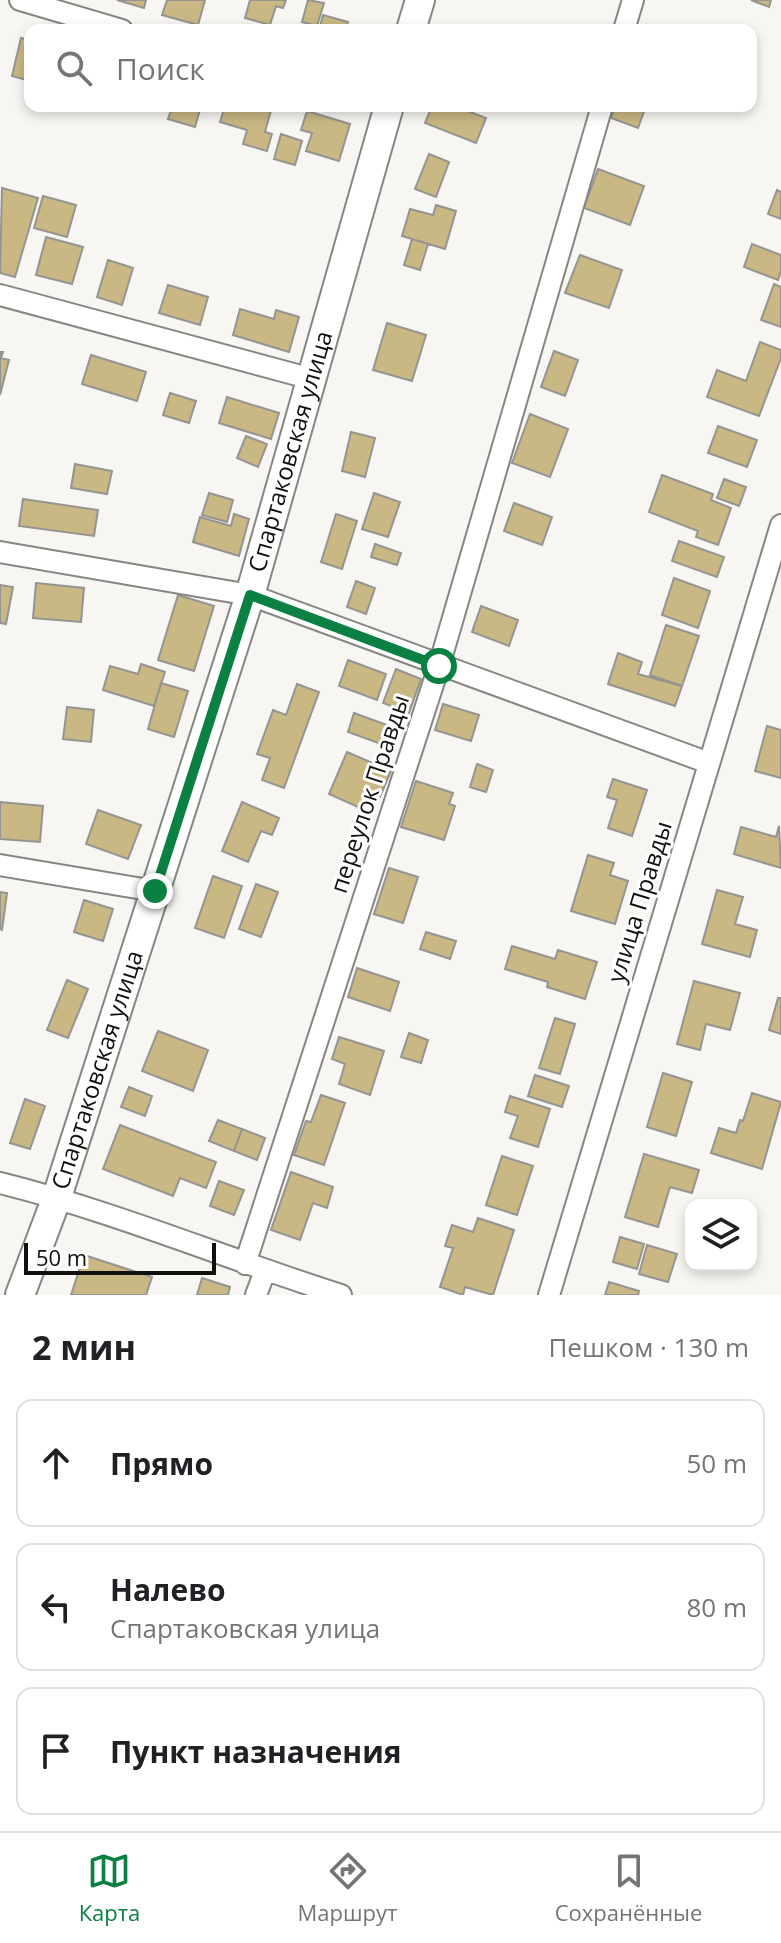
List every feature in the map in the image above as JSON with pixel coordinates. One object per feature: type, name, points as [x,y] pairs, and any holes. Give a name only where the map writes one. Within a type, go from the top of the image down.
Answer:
[{"type":"street","points":[[20,0],[102,24]]},
{"type":"street","points":[[413,24],[420,0]]},
{"type":"street","points":[[626,24],[633,0]]},
{"type":"street","name":"Спартаковская улица","points":[[20,1295],[57,1197],[250,595],[384,112]]},
{"type":"street","name":"переулок Правды","points":[[256,1295],[255,1267],[439,666],[600,112]]},
{"type":"street","points":[[0,295],[312,379]]},
{"type":"street","name":"улица Правды","points":[[549,1295],[781,525]]},
{"type":"street","points":[[0,552],[250,595],[709,763]]},
{"type":"street","points":[[0,865],[155,891]]},
{"type":"street","points":[[0,1183],[57,1197],[341,1295]]},
{"type":"building","points":[[117,0],[146,0],[144,8]]},
{"type":"building","points":[[167,0],[205,0],[198,24],[162,15]]},
{"type":"building","points":[[250,0],[286,0],[283,8],[276,6],[270,24],[245,18]]},
{"type":"building","points":[[308,0],[324,3],[318,24],[302,22]]},
{"type":"building","points":[[751,0],[771,0],[769,7]]},
{"type":"building","points":[[323,15],[348,22],[348,24],[321,24]]},
{"type":"building","points":[[21,38],[24,39],[24,79],[12,76]]},
{"type":"building","points":[[170,112],[199,112],[195,127],[168,119]]},
{"type":"building","points":[[223,112],[271,112],[265,132],[272,134],[267,151],[243,144],[247,130],[220,122]]},
{"type":"building","points":[[307,112],[350,124],[339,161],[306,151],[312,133],[301,130]]},
{"type":"building","points":[[430,112],[470,112],[486,118],[476,143],[425,123]]},
{"type":"building","points":[[613,112],[644,112],[638,128],[611,118]]},
{"type":"building","points":[[281,134],[302,141],[295,165],[274,159]]},
{"type":"building","points":[[429,154],[449,162],[436,197],[415,189]]},
{"type":"building","points":[[598,169],[644,186],[630,225],[584,208]]},
{"type":"building","points":[[2,188],[38,198],[15,277],[0,273]]},
{"type":"building","points":[[777,190],[781,192],[781,219],[768,214]]},
{"type":"building","points":[[43,196],[76,205],[67,237],[34,228]]},
{"type":"building","points":[[436,205],[456,211],[445,249],[402,236],[410,209],[433,215]]},
{"type":"building","points":[[46,237],[83,247],[72,284],[36,275]]},
{"type":"building","points":[[412,239],[428,244],[420,270],[404,265]]},
{"type":"building","points":[[752,244],[781,255],[778,280],[744,267]]},
{"type":"building","points":[[580,255],[622,270],[609,308],[565,293]]},
{"type":"building","points":[[108,260],[133,268],[122,305],[97,297]]},
{"type":"building","points":[[774,284],[781,287],[781,327],[761,320]]},
{"type":"building","points":[[168,285],[208,297],[200,325],[159,313]]},
{"type":"building","points":[[240,309],[274,319],[276,310],[299,317],[289,352],[233,335]]},
{"type":"building","points":[[387,323],[426,335],[412,381],[373,370]]},
{"type":"building","points":[[760,342],[781,350],[781,358],[759,416],[707,397],[717,370],[746,381]]},
{"type":"building","points":[[554,351],[578,360],[565,396],[541,387]]},
{"type":"building","points":[[0,352],[3,352],[1,358],[9,360],[0,395]]},
{"type":"building","points":[[91,355],[146,372],[137,401],[82,384]]},
{"type":"building","points":[[170,393],[196,401],[189,423],[163,415]]},
{"type":"building","points":[[227,397],[279,413],[271,439],[219,423]]},
{"type":"building","points":[[530,414],[568,429],[550,477],[512,463]]},
{"type":"building","points":[[718,426],[757,440],[747,467],[708,453]]},
{"type":"building","points":[[351,432],[375,438],[365,477],[342,471]]},
{"type":"building","points":[[246,436],[267,444],[258,467],[237,458]]},
{"type":"building","points":[[75,464],[112,471],[107,494],[71,488]]},
{"type":"building","points":[[662,475],[713,494],[711,500],[731,508],[718,545],[696,537],[698,531],[649,512]]},
{"type":"building","points":[[724,479],[746,487],[739,506],[717,498]]},
{"type":"building","points":[[209,493],[233,500],[227,522],[202,515]]},
{"type":"building","points":[[374,493],[400,502],[388,537],[362,529]]},
{"type":"building","points":[[23,499],[98,510],[94,536],[19,526]]},
{"type":"building","points":[[514,503],[552,517],[542,545],[504,531]]},
{"type":"building","points":[[234,514],[249,519],[239,556],[193,542],[200,517],[231,526]]},
{"type":"building","points":[[336,514],[357,521],[342,569],[321,562]]},
{"type":"building","points":[[679,541],[724,557],[717,577],[672,561]]},
{"type":"building","points":[[375,544],[401,553],[397,565],[371,557]]},
{"type":"building","points":[[674,578],[710,591],[698,628],[662,615]]},
{"type":"building","points":[[356,581],[375,588],[366,614],[347,607]]},
{"type":"building","points":[[36,583],[84,588],[81,622],[33,618]]},
{"type":"building","points":[[0,585],[13,587],[6,624],[0,623]]},
{"type":"building","points":[[178,595],[214,606],[194,671],[158,660]]},
{"type":"building","points":[[481,606],[518,620],[509,646],[472,632]]},
{"type":"building","points":[[666,625],[699,636],[682,686],[650,675]]},
{"type":"building","points":[[618,653],[642,662],[638,674],[682,686],[675,706],[608,684]]},
{"type":"building","points":[[348,660],[386,674],[377,700],[339,686]]},
{"type":"building","points":[[141,664],[165,672],[154,706],[103,690],[110,666],[138,674]]},
{"type":"building","points":[[396,669],[421,679],[409,713],[383,703]]},
{"type":"building","points":[[161,683],[188,691],[174,737],[148,729]]},
{"type":"building","points":[[297,684],[319,692],[284,788],[262,780],[270,758],[257,754],[273,710],[286,715]]},
{"type":"building","points":[[443,704],[479,715],[471,741],[435,730]]},
{"type":"building","points":[[67,707],[94,710],[91,742],[63,739]]},
{"type":"building","points":[[354,713],[398,729],[392,748],[348,732]]},
{"type":"building","points":[[767,726],[781,730],[781,778],[755,771]]},
{"type":"building","points":[[347,752],[391,771],[380,797],[367,791],[360,808],[329,794]]},
{"type":"building","points":[[477,764],[493,770],[486,792],[470,787]]},
{"type":"building","points":[[613,779],[647,790],[632,836],[608,828],[617,800],[607,797]]},
{"type":"building","points":[[416,781],[453,793],[449,804],[455,806],[444,840],[401,827]]},
{"type":"building","points":[[0,802],[43,806],[40,842],[0,839]]},
{"type":"building","points":[[242,802],[279,818],[272,835],[261,831],[248,862],[222,851]]},
{"type":"building","points":[[98,810],[141,825],[128,859],[86,844]]},
{"type":"building","points":[[779,826],[781,868],[734,854],[741,827],[776,837]]},
{"type":"building","points":[[588,855],[614,863],[610,875],[628,881],[615,924],[571,911]]},
{"type":"building","points":[[389,868],[418,877],[403,923],[374,914]]},
{"type":"building","points":[[213,876],[242,886],[224,938],[195,928]]},
{"type":"building","points":[[256,884],[278,892],[261,937],[239,929]]},
{"type":"building","points":[[717,890],[743,897],[735,924],[757,930],[750,957],[702,944]]},
{"type":"building","points":[[0,892],[7,893],[2,930],[0,929]]},
{"type":"building","points":[[84,900],[113,909],[103,941],[74,932]]},
{"type":"building","points":[[426,932],[456,941],[450,959],[420,949]]},
{"type":"building","points":[[512,946],[555,959],[558,950],[597,962],[585,999],[547,987],[548,982],[505,969]]},
{"type":"building","points":[[357,968],[399,982],[390,1011],[348,997]]},
{"type":"building","points":[[67,980],[88,989],[68,1038],[47,1030]]},
{"type":"building","points":[[694,981],[740,993],[730,1030],[706,1024],[700,1050],[677,1044]]},
{"type":"building","points":[[778,998],[781,998],[781,1034],[769,1030]]},
{"type":"building","points":[[555,1018],[575,1024],[560,1074],[539,1068]]},
{"type":"building","points":[[158,1031],[208,1050],[193,1091],[142,1071]]},
{"type":"building","points":[[409,1033],[428,1040],[421,1063],[401,1057]]},
{"type":"building","points":[[339,1037],[384,1051],[370,1095],[339,1084],[345,1064],[332,1059]]},
{"type":"building","points":[[663,1073],[692,1082],[676,1136],[647,1127]]},
{"type":"building","points":[[535,1075],[569,1086],[562,1107],[528,1096]]},
{"type":"building","points":[[129,1087],[152,1096],[145,1116],[121,1107]]},
{"type":"building","points":[[752,1093],[781,1102],[762,1169],[711,1153],[719,1128],[736,1133]]},
{"type":"building","points":[[321,1095],[345,1103],[324,1165],[294,1155],[306,1121],[311,1122]]},
{"type":"building","points":[[510,1096],[550,1109],[538,1147],[510,1138],[518,1116],[505,1112]]},
{"type":"building","points":[[25,1099],[45,1106],[30,1149],[10,1143]]},
{"type":"building","points":[[218,1120],[242,1129],[234,1151],[209,1141]]},
{"type":"building","points":[[120,1125],[216,1162],[206,1188],[180,1178],[173,1196],[103,1169]]},
{"type":"building","points":[[242,1129],[265,1138],[257,1160],[234,1151]]},
{"type":"building","points":[[644,1154],[699,1170],[692,1193],[670,1187],[658,1227],[625,1217]]},
{"type":"building","points":[[502,1156],[533,1166],[517,1215],[486,1205]]},
{"type":"building","points":[[291,1172],[333,1187],[327,1208],[313,1203],[300,1240],[271,1230]]},
{"type":"building","points":[[219,1181],[244,1190],[234,1215],[210,1206]]},
{"type":"building","points":[[478,1218],[514,1230],[493,1295],[465,1287],[463,1295],[440,1287],[453,1248],[445,1246],[452,1225],[473,1232]]},
{"type":"building","points":[[620,1237],[644,1244],[637,1269],[613,1262]]},
{"type":"building","points":[[647,1245],[677,1254],[668,1282],[639,1274]]},
{"type":"building","points":[[84,1255],[152,1277],[146,1295],[71,1295]]},
{"type":"building","points":[[202,1278],[230,1287],[228,1295],[197,1295]]},
{"type":"building","points":[[609,1282],[639,1291],[638,1295],[605,1295]]},
{"type":"route","points":[[155,891],[250,595],[439,666]]}]
